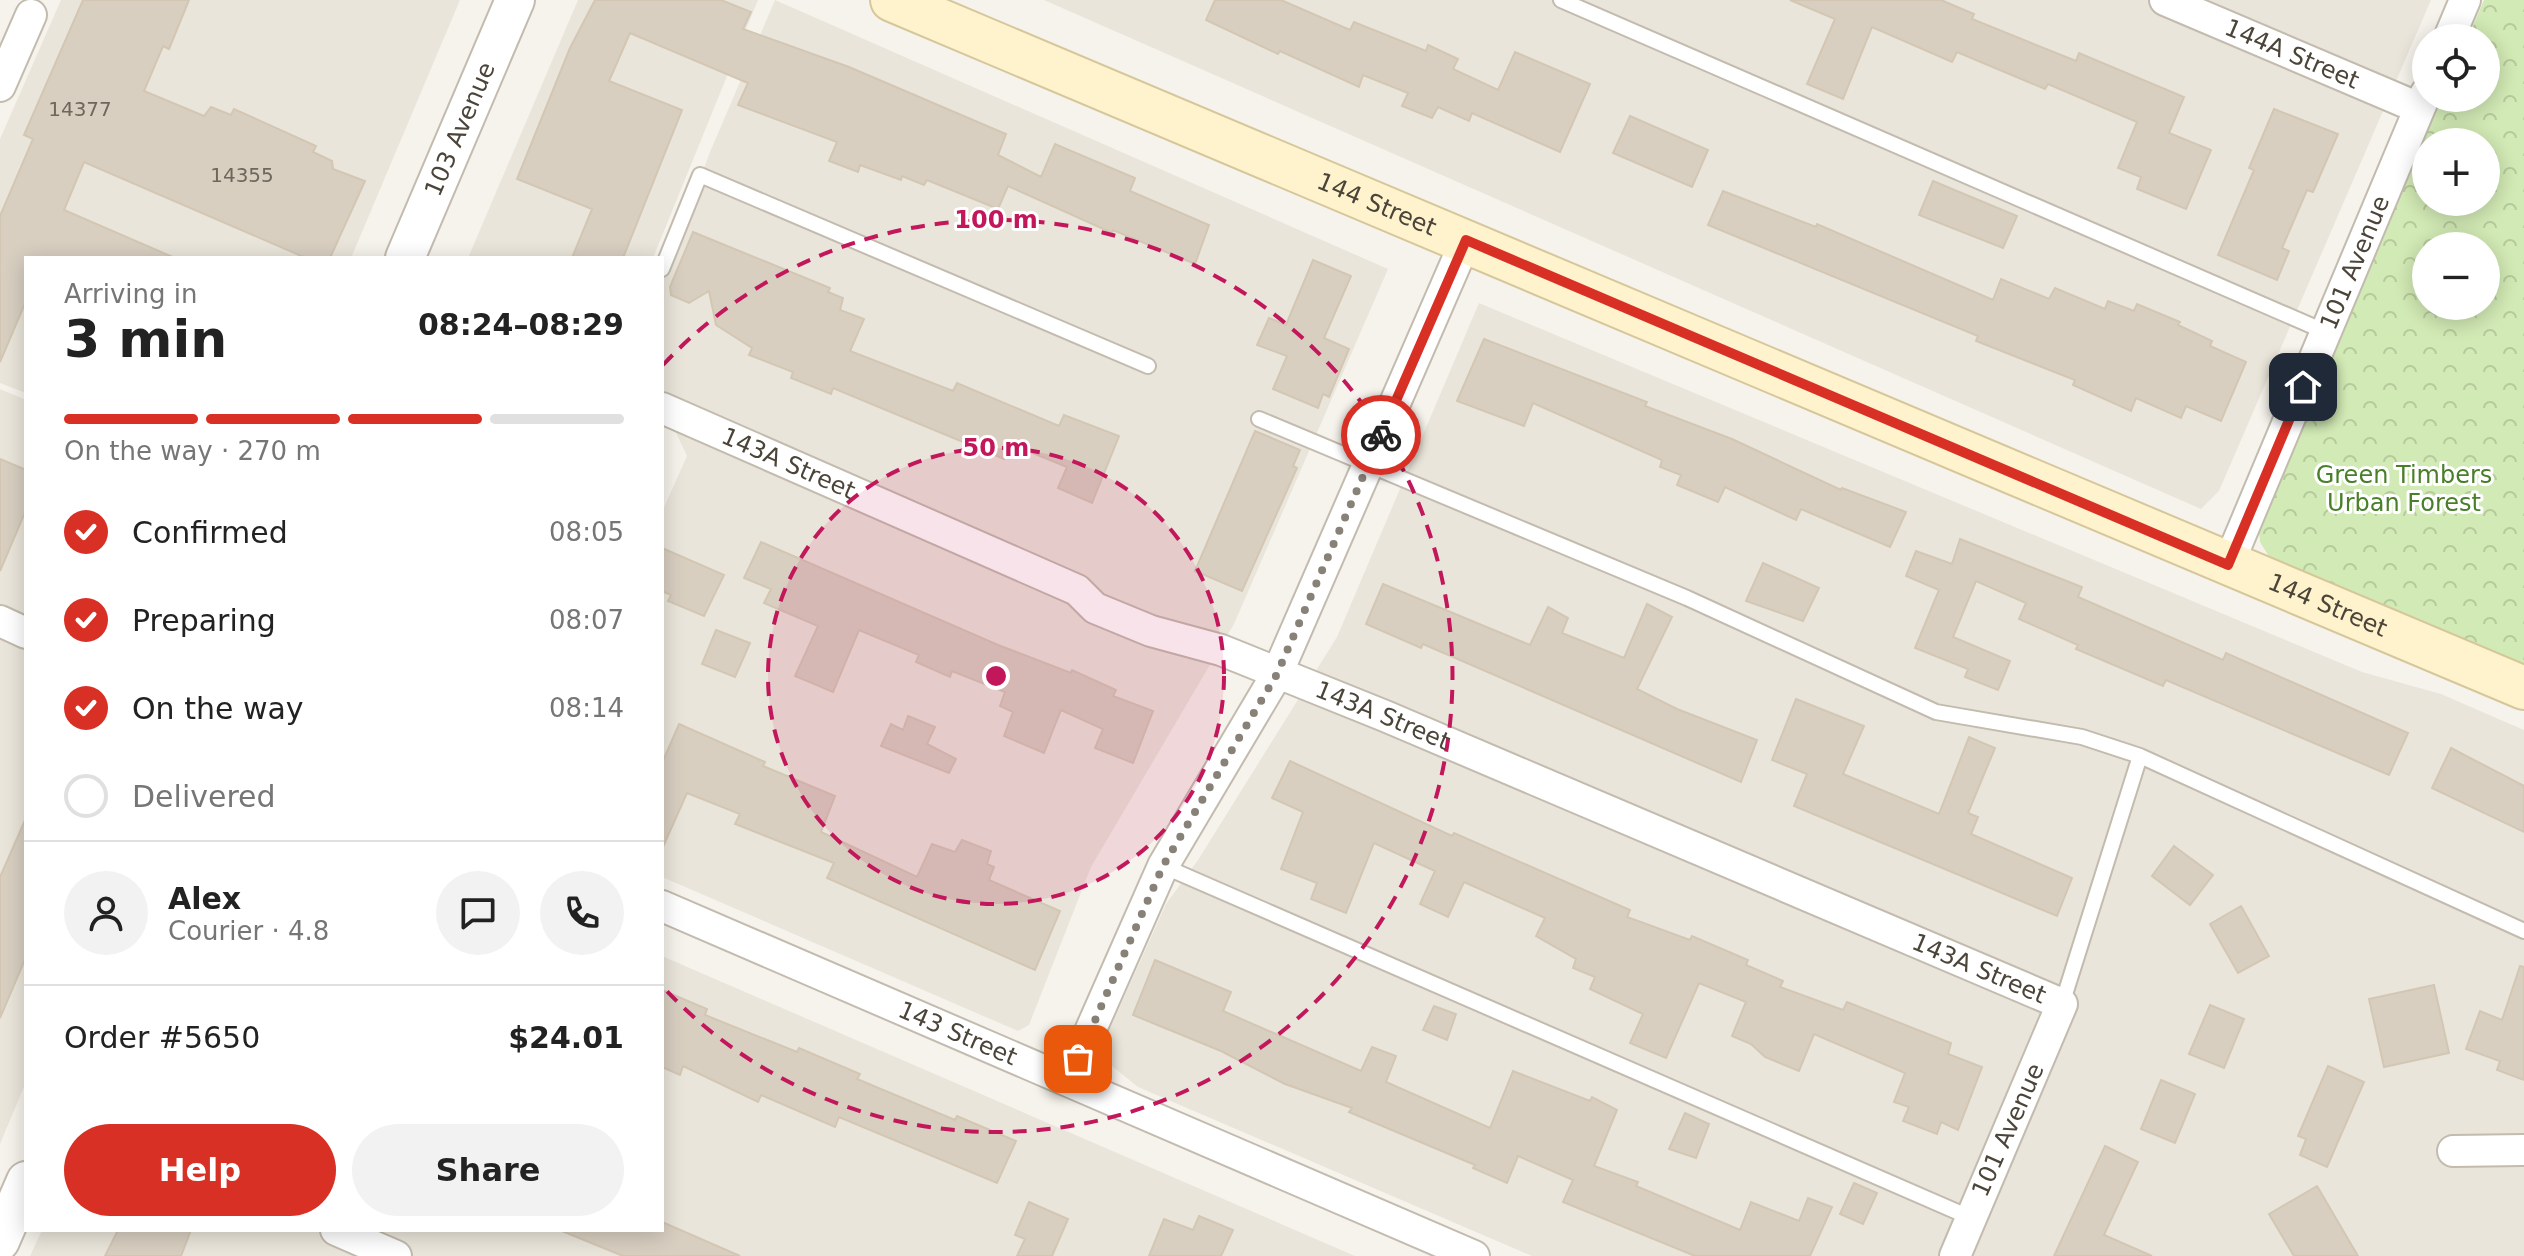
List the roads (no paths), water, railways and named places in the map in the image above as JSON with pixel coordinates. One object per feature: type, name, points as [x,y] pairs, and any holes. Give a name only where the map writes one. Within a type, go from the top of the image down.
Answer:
[{"type":"main road","name":"144 Street","points":[[892,0],[2524,688]]},
{"type":"street","name":"103 Avenue","points":[[406,256],[515,0]]},
{"type":"street","name":"144A Street","points":[[2165,0],[2412,97]]},
{"type":"street","points":[[2455,24],[2465,0]]},
{"type":"street","points":[[0,86],[34,8]]},
{"type":"street","name":"101 Avenue","points":[[2228,565],[2418,112]]},
{"type":"street","points":[[1069,1079],[1163,866],[1277,674],[1466,240]]},
{"type":"street","name":"143A Street","points":[[664,409],[1077,590],[1095,608],[1151,631],[1221,650],[1385,716],[2062,1004]]},
{"type":"street","points":[[0,621],[24,632]]},
{"type":"street","name":"143 Street","points":[[664,907],[1069,1079],[1466,1254]]},
{"type":"street","name":"101 Avenue","points":[[1955,1256],[2062,1004]]},
{"type":"street","points":[[2453,1151],[2524,1150]]},
{"type":"street","points":[[0,1241],[24,1186]]},
{"type":"street","points":[[341,1232],[396,1256]]},
{"type":"lane","points":[[1561,0],[2326,332]]},
{"type":"lane","points":[[664,264],[700,175],[1148,366]]},
{"type":"lane","points":[[1259,419],[1687,598],[1936,712],[2082,737],[2140,756],[2524,931]]},
{"type":"lane","points":[[2062,1004],[2140,756]]},
{"type":"lane","points":[[1163,866],[1969,1217]]},
{"type":"park label","name":"Green Timbers Urban Forest","points":[[2404,489]]}]
